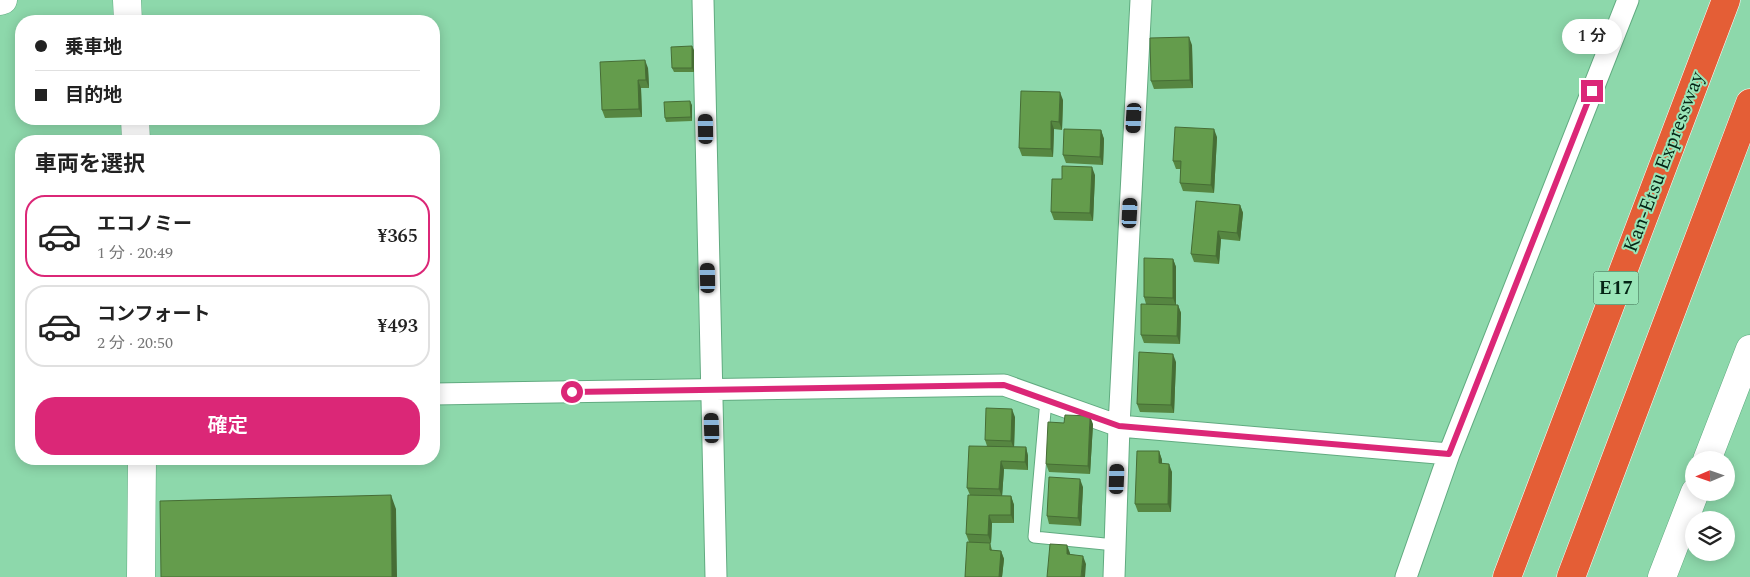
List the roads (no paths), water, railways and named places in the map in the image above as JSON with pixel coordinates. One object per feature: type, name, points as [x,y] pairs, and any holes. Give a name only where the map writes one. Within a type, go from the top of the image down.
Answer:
[{"type":"highway","name":"Kan-Etsu Expressway","points":[[1507,577],[1726,0]]},
{"type":"highway","points":[[1570,577],[1750,103]]},
{"type":"street","points":[[127,0],[128,15]]},
{"type":"street","points":[[703,0],[716,577]]},
{"type":"street","points":[[1114,577],[1119,426],[1141,0]]},
{"type":"street","points":[[1406,577],[1449,454],[1628,0]]},
{"type":"street","points":[[1710,451],[1750,349]]},
{"type":"street","points":[[440,394],[1004,385],[1119,426],[1449,454]]},
{"type":"street","points":[[141,577],[142,465]]},
{"type":"street","points":[[1662,577],[1692,501]]},
{"type":"lane","points":[[1046,400],[1034,537],[1114,546]]}]
